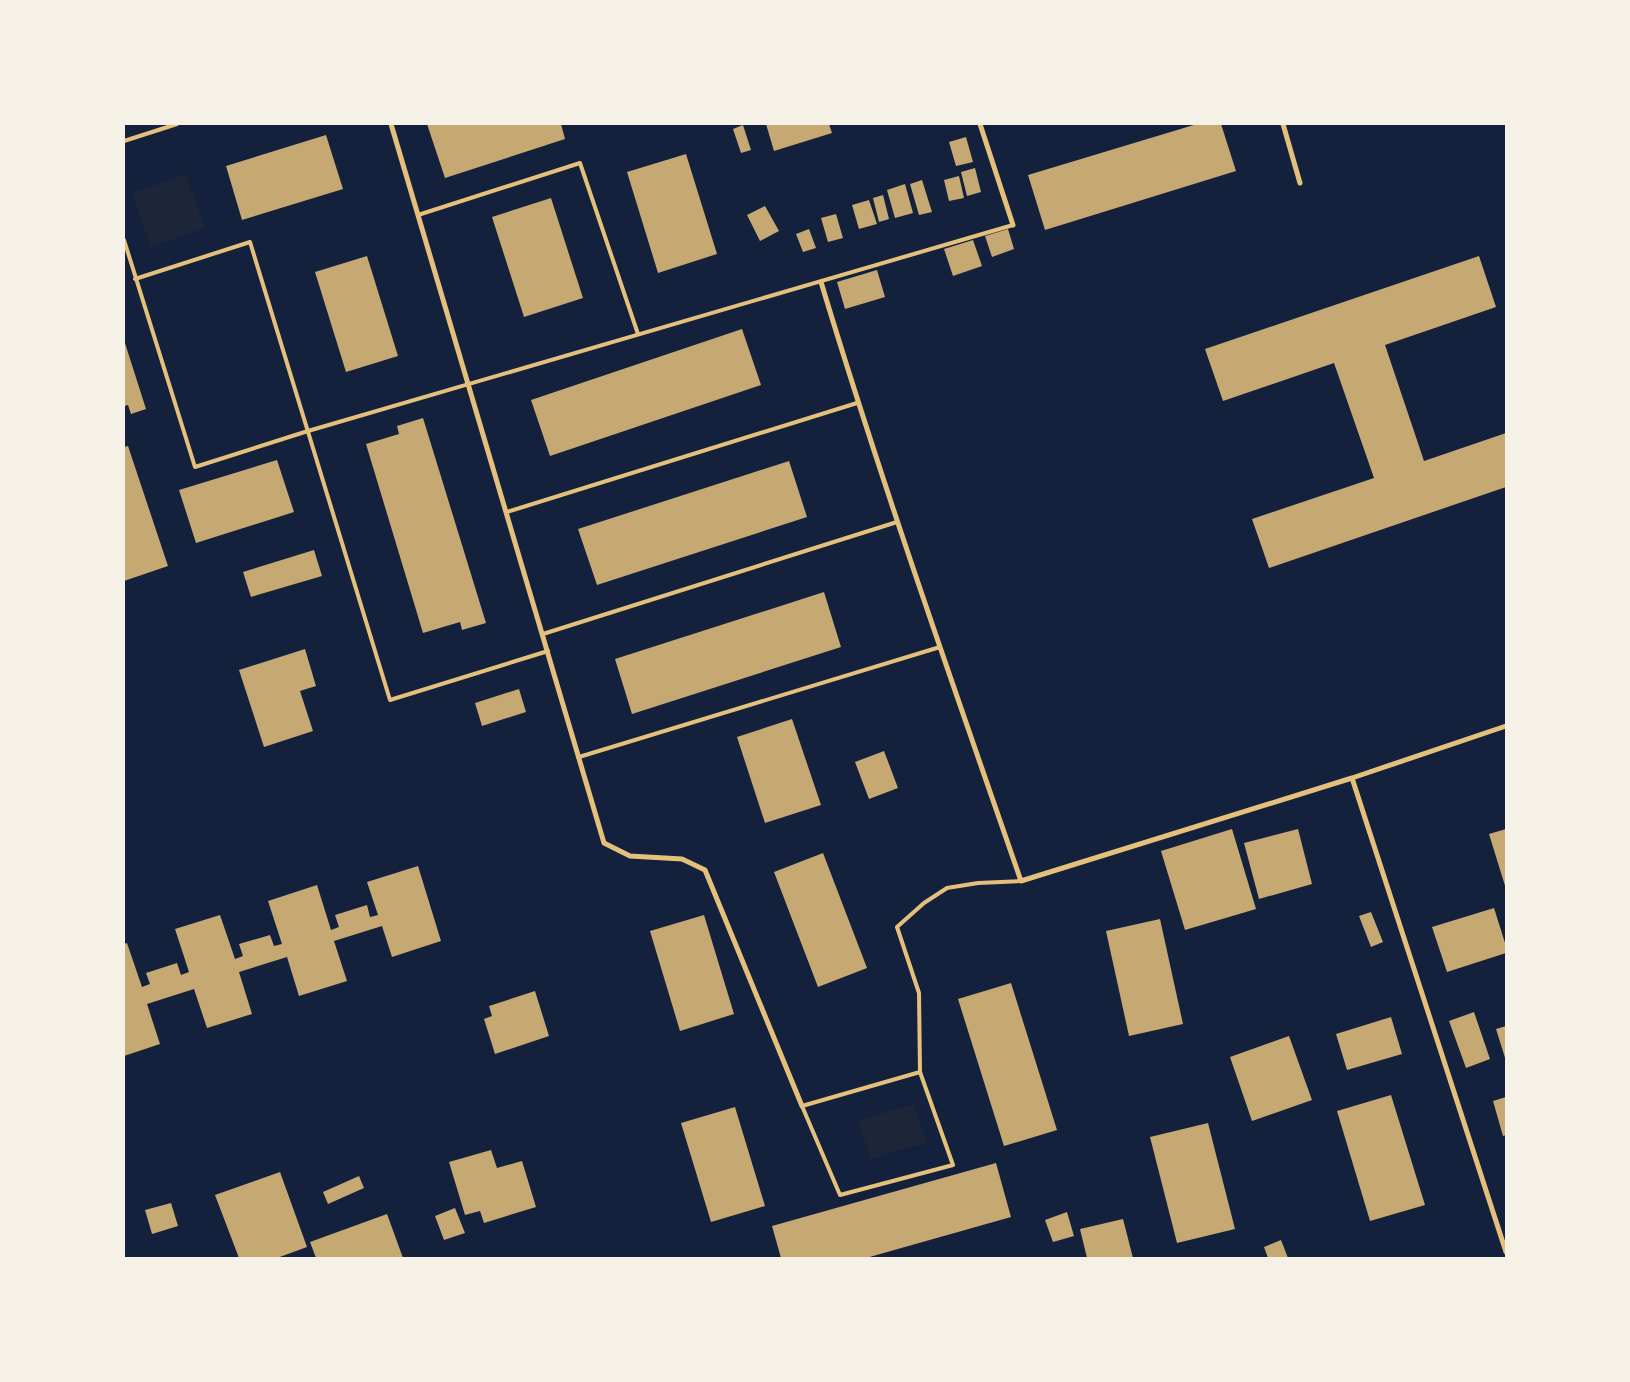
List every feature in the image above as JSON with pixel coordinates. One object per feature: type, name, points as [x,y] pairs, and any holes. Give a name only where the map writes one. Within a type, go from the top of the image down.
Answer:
[{"type":"street","points":[[391,124],[604,842],[630,856],[682,858],[705,870],[802,1106]]},
{"type":"street","points":[[980,124],[1013,225]]},
{"type":"street","points":[[1283,124],[1300,183]]},
{"type":"street","points":[[821,282],[897,522],[1021,881],[1352,778],[1506,726]]},
{"type":"street","points":[[1352,778],[1506,1252]]},
{"type":"lane","points":[[124,141],[177,124]]},
{"type":"lane","points":[[418,214],[580,163],[638,334]]},
{"type":"lane","points":[[124,240],[195,467],[638,334],[1013,225]]},
{"type":"lane","points":[[135,279],[250,242],[390,700],[548,651]]},
{"type":"lane","points":[[507,512],[858,403]]},
{"type":"lane","points":[[543,634],[897,522]]},
{"type":"lane","points":[[579,757],[940,647]]},
{"type":"lane","points":[[920,1072],[802,1106],[840,1195],[953,1165],[920,1072],[919,994],[897,928],[924,903],[947,888],[978,883],[1021,881]]},
{"type":"shaded area","points":[[186,174],[205,228],[151,247],[132,193]]},
{"type":"shaded area","points":[[913,1104],[927,1142],[871,1159],[858,1121]]},
{"type":"building","points":[[427,124],[561,124],[565,139],[445,178]]},
{"type":"building","points":[[766,124],[829,124],[832,133],[774,151]]},
{"type":"building","points":[[1197,124],[1221,124],[1236,171],[1045,230],[1028,175]]},
{"type":"building","points":[[743,125],[751,150],[741,153],[733,129]]},
{"type":"building","points":[[326,135],[343,189],[242,220],[226,166]]},
{"type":"building","points":[[966,137],[973,162],[956,166],[949,142]]},
{"type":"building","points":[[686,154],[717,254],[658,273],[627,172]]},
{"type":"building","points":[[975,168],[981,192],[967,196],[961,172]]},
{"type":"building","points":[[959,176],[964,198],[949,201],[944,180]]},
{"type":"building","points":[[922,180],[932,212],[919,215],[910,184]]},
{"type":"building","points":[[905,184],[913,213],[895,218],[887,190]]},
{"type":"building","points":[[883,195],[889,219],[879,222],[873,198]]},
{"type":"building","points":[[551,198],[583,298],[524,317],[492,217]]},
{"type":"building","points":[[869,200],[877,224],[859,229],[852,205]]},
{"type":"building","points":[[765,206],[779,231],[760,241],[747,215]]},
{"type":"building","points":[[836,214],[843,238],[828,242],[821,218]]},
{"type":"building","points":[[809,229],[816,248],[803,252],[796,234]]},
{"type":"building","points":[[1008,229],[1014,249],[992,257],[985,236]]},
{"type":"building","points":[[973,240],[982,266],[953,276],[944,249]]},
{"type":"building","points":[[367,256],[398,356],[346,372],[315,272]]},
{"type":"building","points":[[1479,256],[1496,307],[1385,345],[1424,461],[1506,433],[1506,487],[1269,568],[1252,519],[1374,478],[1334,363],[1223,401],[1205,349]]},
{"type":"building","points":[[877,270],[885,297],[845,309],[837,282]]},
{"type":"building","points":[[742,329],[761,385],[550,456],[531,400]]},
{"type":"building","points":[[124,340],[146,409],[131,414],[128,405],[124,406]]},
{"type":"building","points":[[423,418],[486,623],[462,630],[460,622],[423,633],[366,444],[399,434],[397,426]]},
{"type":"building","points":[[128,446],[168,566],[124,581],[124,447]]},
{"type":"building","points":[[277,460],[294,512],[196,543],[179,490]]},
{"type":"building","points":[[789,461],[807,517],[597,585],[578,529]]},
{"type":"building","points":[[314,550],[322,576],[251,597],[243,572]]},
{"type":"building","points":[[824,592],[841,647],[632,714],[615,659]]},
{"type":"building","points":[[305,649],[316,686],[300,691],[313,731],[264,747],[239,670]]},
{"type":"building","points":[[519,689],[526,712],[482,726],[475,703]]},
{"type":"building","points":[[792,719],[821,805],[765,823],[737,737]]},
{"type":"building","points":[[884,751],[898,788],[869,799],[855,762]]},
{"type":"building","points":[[1232,829],[1256,909],[1185,930],[1161,851]]},
{"type":"building","points":[[1298,829],[1312,884],[1259,899],[1244,843]]},
{"type":"building","points":[[1506,829],[1506,889],[1489,834]]},
{"type":"building","points":[[823,853],[867,968],[818,987],[774,872]]},
{"type":"building","points":[[418,866],[441,941],[392,957],[382,926],[334,941],[347,981],[299,996],[287,957],[239,972],[252,1014],[207,1028],[194,989],[147,1004],[160,1044],[124,1056],[124,944],[127,943],[142,987],[150,984],[146,973],[177,963],[181,975],[189,972],[175,929],[220,915],[235,959],[243,956],[239,944],[270,935],[274,946],[282,944],[268,901],[317,885],[331,930],[339,927],[335,915],[367,905],[370,917],[378,915],[367,882]]},
{"type":"building","points":[[1494,908],[1506,946],[1506,953],[1447,972],[1432,927]]},
{"type":"building","points":[[1371,912],[1383,942],[1371,947],[1359,916]]},
{"type":"building","points":[[704,915],[734,1014],[680,1031],[650,931]]},
{"type":"building","points":[[1160,919],[1183,1024],[1129,1036],[1106,931]]},
{"type":"building","points":[[1011,983],[1057,1130],[1004,1146],[958,999]]},
{"type":"building","points":[[535,991],[549,1036],[495,1054],[484,1019],[492,1016],[489,1006]]},
{"type":"building","points":[[1474,1012],[1490,1059],[1466,1068],[1449,1021]]},
{"type":"building","points":[[1391,1017],[1402,1054],[1347,1070],[1336,1034]]},
{"type":"building","points":[[1506,1026],[1506,1061],[1496,1029]]},
{"type":"building","points":[[1289,1036],[1312,1100],[1252,1121],[1230,1057]]},
{"type":"building","points":[[1391,1095],[1425,1205],[1370,1221],[1337,1111]]},
{"type":"building","points":[[1506,1097],[1506,1135],[1503,1136],[1493,1101]]},
{"type":"building","points":[[735,1107],[765,1206],[711,1222],[681,1123]]},
{"type":"building","points":[[1208,1123],[1235,1229],[1177,1243],[1150,1137]]},
{"type":"building","points":[[491,1150],[497,1168],[522,1161],[536,1207],[484,1223],[480,1211],[465,1215],[449,1162]]},
{"type":"building","points":[[996,1163],[1011,1217],[866,1258],[781,1258],[772,1226]]},
{"type":"building","points":[[280,1172],[307,1247],[277,1258],[239,1258],[215,1195]]},
{"type":"building","points":[[359,1176],[364,1188],[328,1204],[323,1192]]},
{"type":"building","points":[[171,1203],[178,1226],[152,1234],[145,1210]]},
{"type":"building","points":[[455,1208],[465,1233],[444,1240],[435,1216]]},
{"type":"building","points":[[1067,1212],[1074,1236],[1053,1242],[1045,1220]]},
{"type":"building","points":[[387,1214],[403,1258],[316,1258],[310,1242]]},
{"type":"building","points":[[1123,1219],[1133,1258],[1087,1258],[1080,1229]]},
{"type":"building","points":[[1281,1240],[1288,1258],[1268,1258],[1264,1247]]}]
